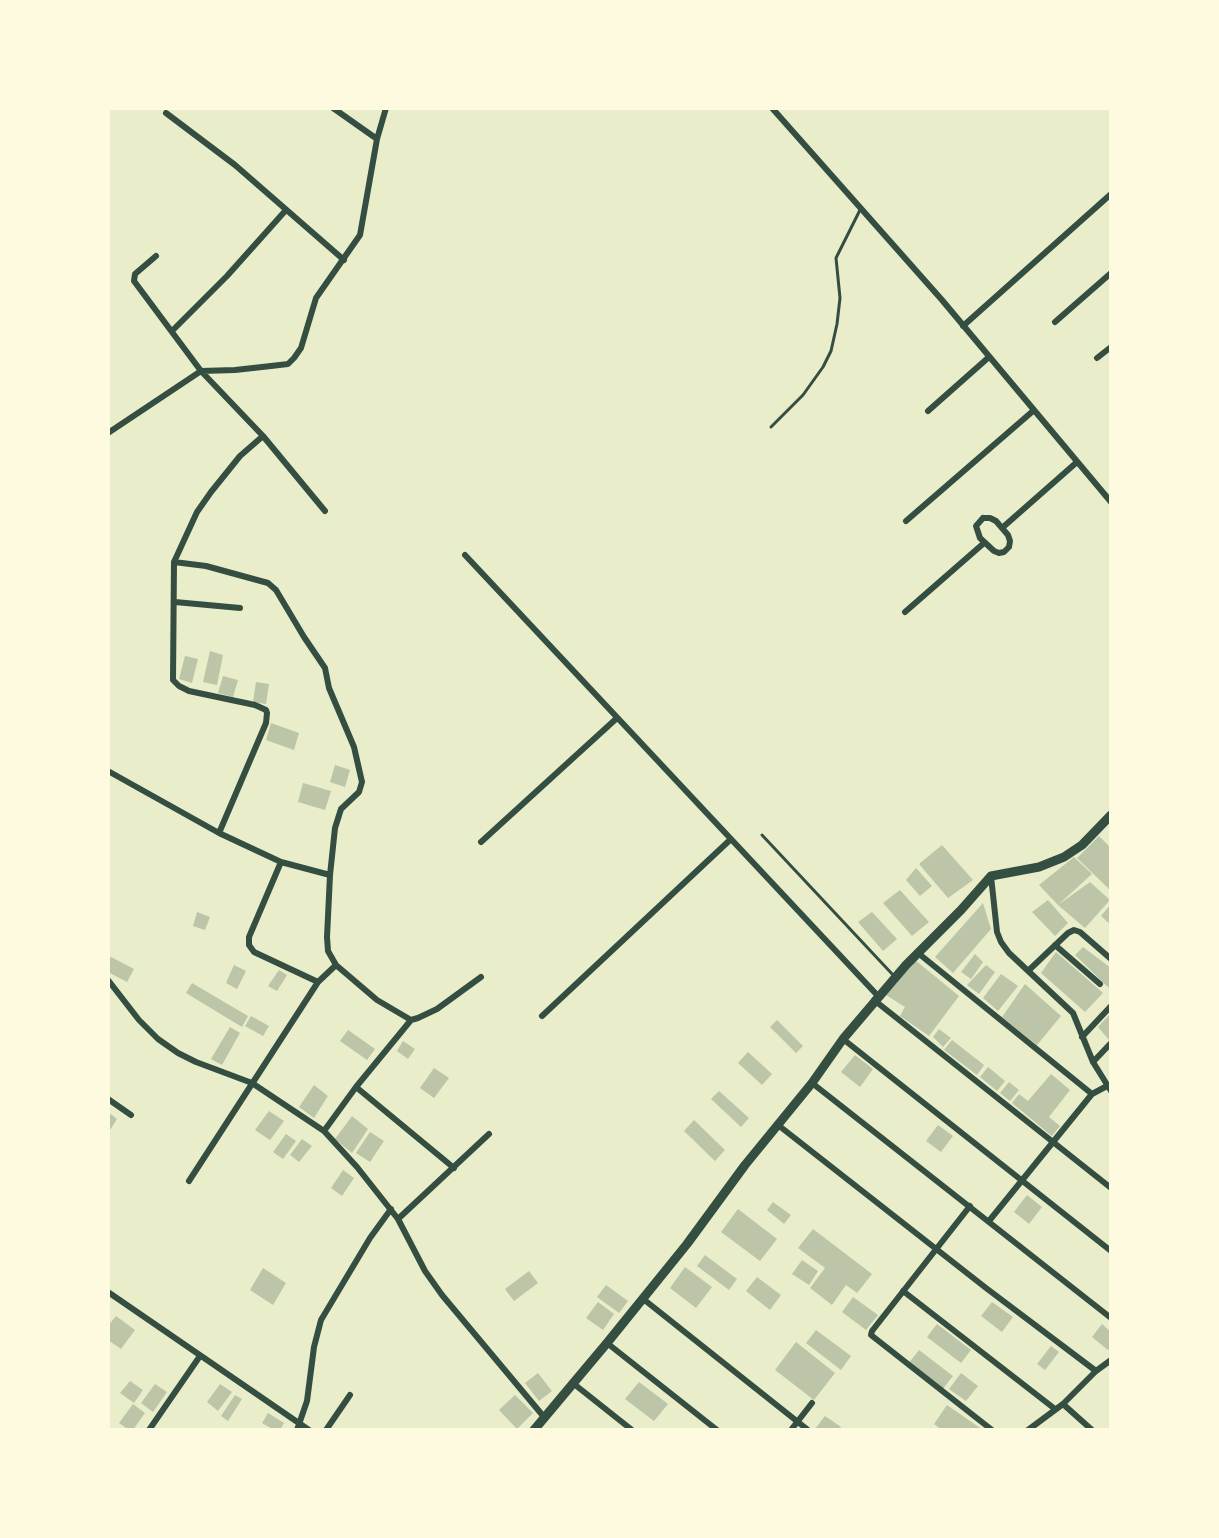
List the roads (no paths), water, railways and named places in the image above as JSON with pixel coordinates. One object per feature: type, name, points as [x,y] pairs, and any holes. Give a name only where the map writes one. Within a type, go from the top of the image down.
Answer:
[{"type":"main road","points":[[534,1430],[608,1343],[687,1244],[876,998],[918,952],[961,910],[991,876],[1039,867],[1064,857],[1082,845],[1111,815]]},
{"type":"street","points":[[333,108],[377,139]]},
{"type":"street","points":[[108,433],[201,371],[236,370],[288,364],[301,348],[316,298],[353,247],[362,227],[377,139],[386,108]]},
{"type":"street","points":[[774,109],[917,272],[1111,502]]},
{"type":"street","points":[[166,113],[235,165],[344,260]]},
{"type":"street","points":[[963,326],[1111,194]]},
{"type":"street","points":[[172,331],[227,276],[286,210]]},
{"type":"street","points":[[156,256],[135,273],[134,281],[201,371],[263,436],[326,511]]},
{"type":"street","points":[[1055,322],[1111,273]]},
{"type":"street","points":[[1097,358],[1111,347]]},
{"type":"street","points":[[928,411],[989,357]]},
{"type":"street","points":[[906,521],[1033,411]]},
{"type":"street","points":[[219,832],[266,723],[267,713],[266,710],[255,705],[189,691],[176,684],[172,673],[174,562],[197,512],[211,492],[240,456],[263,436]]},
{"type":"street","points":[[1002,528],[1077,462]]},
{"type":"street","points":[[983,518],[990,518],[1002,528],[1010,541],[1009,547],[999,553],[984,543],[975,526],[983,518]]},
{"type":"street","points":[[905,612],[984,543]]},
{"type":"street","points":[[465,555],[731,839],[876,998],[1111,1188]]},
{"type":"street","points":[[174,562],[206,566],[268,583],[276,590],[325,668],[328,688],[354,747],[362,782],[359,792],[345,804],[339,814],[335,828],[330,875],[328,951],[336,965],[377,1000],[411,1020]]},
{"type":"street","points":[[175,602],[240,608]]},
{"type":"street","points":[[481,843],[617,718]]},
{"type":"street","points":[[108,771],[219,832],[281,862],[330,875]]},
{"type":"street","points":[[542,1016],[731,839]]},
{"type":"street","points":[[281,862],[249,937],[249,945],[254,952],[318,982]]},
{"type":"street","points":[[989,1221],[1092,1094],[1109,1089],[1093,1062],[1068,1006],[1009,953],[998,932],[991,876]]},
{"type":"street","points":[[1028,971],[1074,930],[1080,932],[1111,959]]},
{"type":"street","points":[[1055,945],[1100,984]]},
{"type":"street","points":[[918,952],[1092,1094]]},
{"type":"street","points":[[189,1182],[318,982],[336,965]]},
{"type":"street","points":[[324,1131],[356,1087],[411,1020],[437,1009],[481,977]]},
{"type":"street","points":[[108,980],[158,1039],[178,1053],[252,1083],[324,1131],[391,1209],[425,1271],[442,1295],[544,1417]]},
{"type":"street","points":[[1082,1037],[1111,1006]]},
{"type":"street","points":[[843,1040],[1111,1251]]},
{"type":"street","points":[[1093,1062],[1111,1042]]},
{"type":"street","points":[[812,1083],[1111,1318]]},
{"type":"street","points":[[356,1087],[454,1168]]},
{"type":"street","points":[[108,1099],[131,1115]]},
{"type":"street","points":[[778,1125],[1096,1371]]},
{"type":"street","points":[[398,1219],[489,1134]]},
{"type":"street","points":[[970,1206],[872,1331],[872,1337],[992,1430]]},
{"type":"street","points":[[298,1427],[307,1401],[314,1347],[321,1320],[370,1238],[391,1209]]},
{"type":"street","points":[[903,1291],[1055,1409]]},
{"type":"street","points":[[108,1292],[298,1427],[309,1430]]},
{"type":"street","points":[[642,1298],[808,1430]]},
{"type":"street","points":[[608,1343],[717,1430]]},
{"type":"street","points":[[149,1430],[200,1356]]},
{"type":"street","points":[[1028,1430],[1063,1404],[1096,1371],[1111,1360]]},
{"type":"street","points":[[574,1383],[632,1430]]},
{"type":"street","points":[[326,1430],[350,1395]]},
{"type":"street","points":[[791,1430],[812,1403]]},
{"type":"street","points":[[1063,1404],[1092,1430]]},
{"type":"lane","points":[[771,427],[803,395],[823,368],[831,351],[840,298],[836,258],[861,208]]},
{"type":"lane","points":[[762,836],[895,977]]}]
